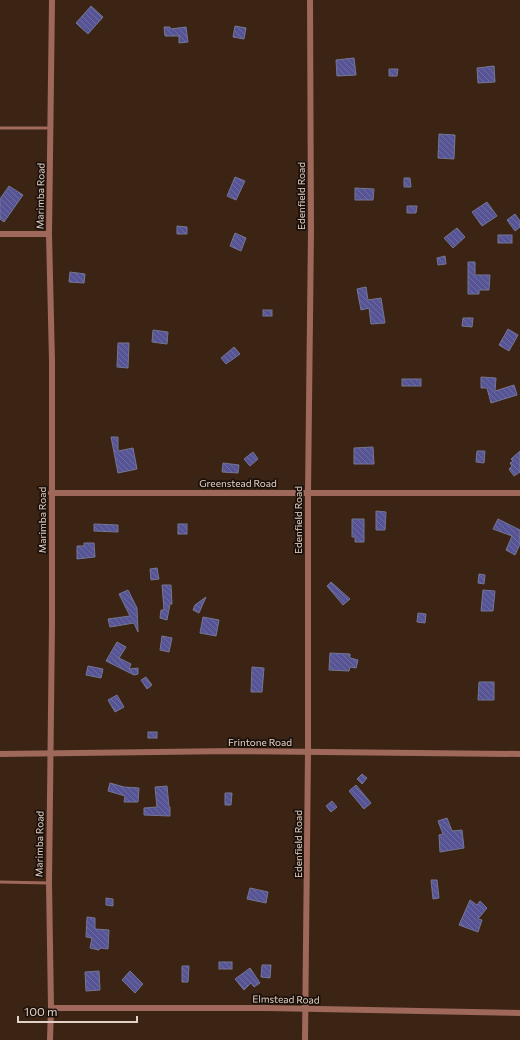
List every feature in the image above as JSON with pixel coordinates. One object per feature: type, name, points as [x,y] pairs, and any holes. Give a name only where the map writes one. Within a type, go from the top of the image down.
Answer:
[{"type":"street","name":"Marimba Road","points":[[50,1040],[51,1008],[49,883],[52,302],[49,234],[52,128],[52,0]]},
{"type":"street","name":"Edenfield Road","points":[[305,1040],[311,231],[310,0]]},
{"type":"street","points":[[0,234],[49,234]]},
{"type":"street","name":"Greenstead Road","points":[[51,493],[520,493]]},
{"type":"street","name":"Frintone Road","points":[[0,754],[308,752],[462,755],[520,754]]},
{"type":"street","name":"Elmstead Road","points":[[51,1008],[305,1009],[520,1013]]},
{"type":"lane","points":[[0,128],[52,128]]},
{"type":"lane","points":[[0,882],[49,883]]},
{"type":"building","points":[[91,6],[103,17],[88,34],[76,23]]},
{"type":"building","points":[[235,26],[246,28],[244,39],[233,37]]},
{"type":"building","points":[[164,27],[170,27],[170,29],[186,27],[188,42],[179,43],[179,36],[165,36]]},
{"type":"building","points":[[354,58],[356,75],[337,76],[336,60]]},
{"type":"building","points":[[494,66],[495,82],[478,83],[477,68]]},
{"type":"building","points":[[389,69],[398,69],[397,76],[389,76]]},
{"type":"building","points":[[439,134],[455,135],[454,159],[438,158]]},
{"type":"building","points":[[235,177],[245,181],[236,200],[227,196]]},
{"type":"building","points":[[404,178],[410,178],[411,187],[404,187]]},
{"type":"building","points":[[9,186],[23,195],[4,222],[0,219],[0,199]]},
{"type":"building","points":[[355,188],[374,189],[373,200],[355,200]]},
{"type":"building","points":[[487,202],[497,216],[482,226],[472,212]]},
{"type":"building","points":[[407,206],[417,206],[416,213],[407,213]]},
{"type":"building","points":[[515,214],[520,221],[520,227],[515,231],[507,220]]},
{"type":"building","points":[[177,226],[187,227],[187,234],[177,234]]},
{"type":"building","points":[[457,228],[465,237],[453,248],[444,238]]},
{"type":"building","points":[[235,233],[246,238],[241,251],[230,246]]},
{"type":"building","points":[[498,235],[512,235],[512,243],[498,243]]},
{"type":"building","points":[[445,256],[446,264],[438,265],[437,258]]},
{"type":"building","points":[[468,262],[475,262],[475,275],[490,275],[489,290],[479,290],[479,294],[468,294]]},
{"type":"building","points":[[70,272],[85,274],[84,283],[69,282]]},
{"type":"building","points":[[366,287],[368,300],[381,298],[385,323],[371,324],[369,308],[361,310],[357,289]]},
{"type":"building","points":[[263,310],[272,310],[272,316],[263,316]]},
{"type":"building","points":[[463,318],[473,318],[472,327],[462,326]]},
{"type":"building","points":[[508,329],[518,335],[509,351],[499,345]]},
{"type":"building","points":[[153,330],[168,332],[167,344],[152,342]]},
{"type":"building","points":[[118,343],[129,343],[128,368],[117,367]]},
{"type":"building","points":[[234,347],[240,354],[226,364],[221,358]]},
{"type":"building","points":[[481,377],[496,378],[495,391],[514,385],[517,395],[491,403],[487,388],[481,388]]},
{"type":"building","points":[[402,379],[421,379],[421,386],[402,386]]},
{"type":"building","points":[[111,437],[118,437],[118,451],[133,448],[137,469],[118,473]]},
{"type":"building","points":[[373,447],[374,464],[354,464],[354,448]]},
{"type":"building","points":[[477,451],[485,451],[484,463],[476,462]]},
{"type":"building","points":[[520,451],[520,472],[514,476],[509,469],[512,466],[510,463],[513,461],[511,459]]},
{"type":"building","points":[[253,452],[258,459],[250,466],[244,459]]},
{"type":"building","points":[[223,463],[239,465],[238,473],[222,472]]},
{"type":"building","points":[[376,511],[386,512],[385,530],[376,530]]},
{"type":"building","points":[[352,519],[364,519],[364,542],[355,542],[355,537],[352,537]]},
{"type":"building","points":[[498,519],[520,530],[520,544],[515,555],[506,550],[512,536],[493,529]]},
{"type":"building","points":[[94,524],[118,525],[118,532],[94,531]]},
{"type":"building","points":[[178,524],[187,524],[187,534],[178,534]]},
{"type":"building","points":[[84,543],[94,543],[95,557],[77,559],[77,546],[84,546]]},
{"type":"building","points":[[157,568],[159,579],[151,580],[150,569]]},
{"type":"building","points":[[479,574],[485,575],[484,584],[478,583]]},
{"type":"building","points":[[331,582],[350,599],[343,605],[327,586]]},
{"type":"building","points":[[162,585],[171,585],[172,604],[170,604],[167,620],[160,618],[161,610],[164,610]]},
{"type":"building","points":[[128,590],[137,608],[138,632],[134,623],[110,627],[108,619],[130,616],[119,594]]},
{"type":"building","points":[[483,590],[495,591],[493,611],[481,611]]},
{"type":"building","points":[[206,597],[199,613],[193,610],[195,605]]},
{"type":"building","points":[[418,613],[426,614],[425,623],[417,622]]},
{"type":"building","points":[[203,617],[219,620],[216,636],[200,633]]},
{"type":"building","points":[[162,636],[172,638],[169,652],[160,650]]},
{"type":"building","points":[[117,642],[126,647],[119,658],[131,664],[129,669],[138,668],[138,674],[134,675],[106,661]]},
{"type":"building","points":[[330,653],[350,654],[350,658],[358,660],[356,668],[350,667],[349,671],[329,670]]},
{"type":"building","points":[[88,666],[103,669],[101,678],[86,675]]},
{"type":"building","points":[[252,667],[264,668],[262,692],[251,692]]},
{"type":"building","points":[[146,677],[152,685],[147,689],[141,680]]},
{"type":"building","points":[[479,682],[494,682],[494,700],[478,700]]},
{"type":"building","points":[[117,695],[124,707],[115,712],[108,700]]},
{"type":"building","points":[[148,732],[157,732],[157,738],[148,738]]},
{"type":"building","points":[[362,774],[367,778],[362,784],[357,779]]},
{"type":"building","points":[[110,783],[124,787],[139,788],[138,802],[124,802],[125,796],[108,791]]},
{"type":"building","points":[[356,785],[371,803],[364,809],[349,791]]},
{"type":"building","points":[[167,786],[170,816],[144,815],[144,808],[157,807],[155,787]]},
{"type":"building","points":[[225,793],[232,793],[231,805],[225,805]]},
{"type":"building","points":[[332,801],[337,807],[331,812],[326,806]]},
{"type":"building","points":[[447,818],[452,831],[462,830],[464,848],[440,852],[439,835],[443,834],[438,821]]},
{"type":"building","points":[[431,880],[437,880],[439,898],[433,899]]},
{"type":"building","points":[[250,888],[268,892],[266,903],[247,899]]},
{"type":"building","points":[[106,898],[113,899],[113,906],[106,905]]},
{"type":"building","points":[[470,900],[477,905],[480,901],[487,908],[478,919],[482,920],[478,932],[459,925]]},
{"type":"building","points":[[87,917],[95,918],[95,929],[109,930],[108,949],[100,948],[99,950],[90,948],[92,938],[86,937]]},
{"type":"building","points":[[219,962],[232,962],[232,969],[219,969]]},
{"type":"building","points":[[262,965],[271,965],[270,978],[261,977]]},
{"type":"building","points":[[182,966],[189,966],[188,982],[182,982]]},
{"type":"building","points":[[250,968],[260,983],[254,987],[251,983],[244,990],[235,979]]},
{"type":"building","points":[[99,971],[100,990],[86,991],[85,972]]},
{"type":"building","points":[[130,971],[143,984],[135,993],[122,980]]}]
